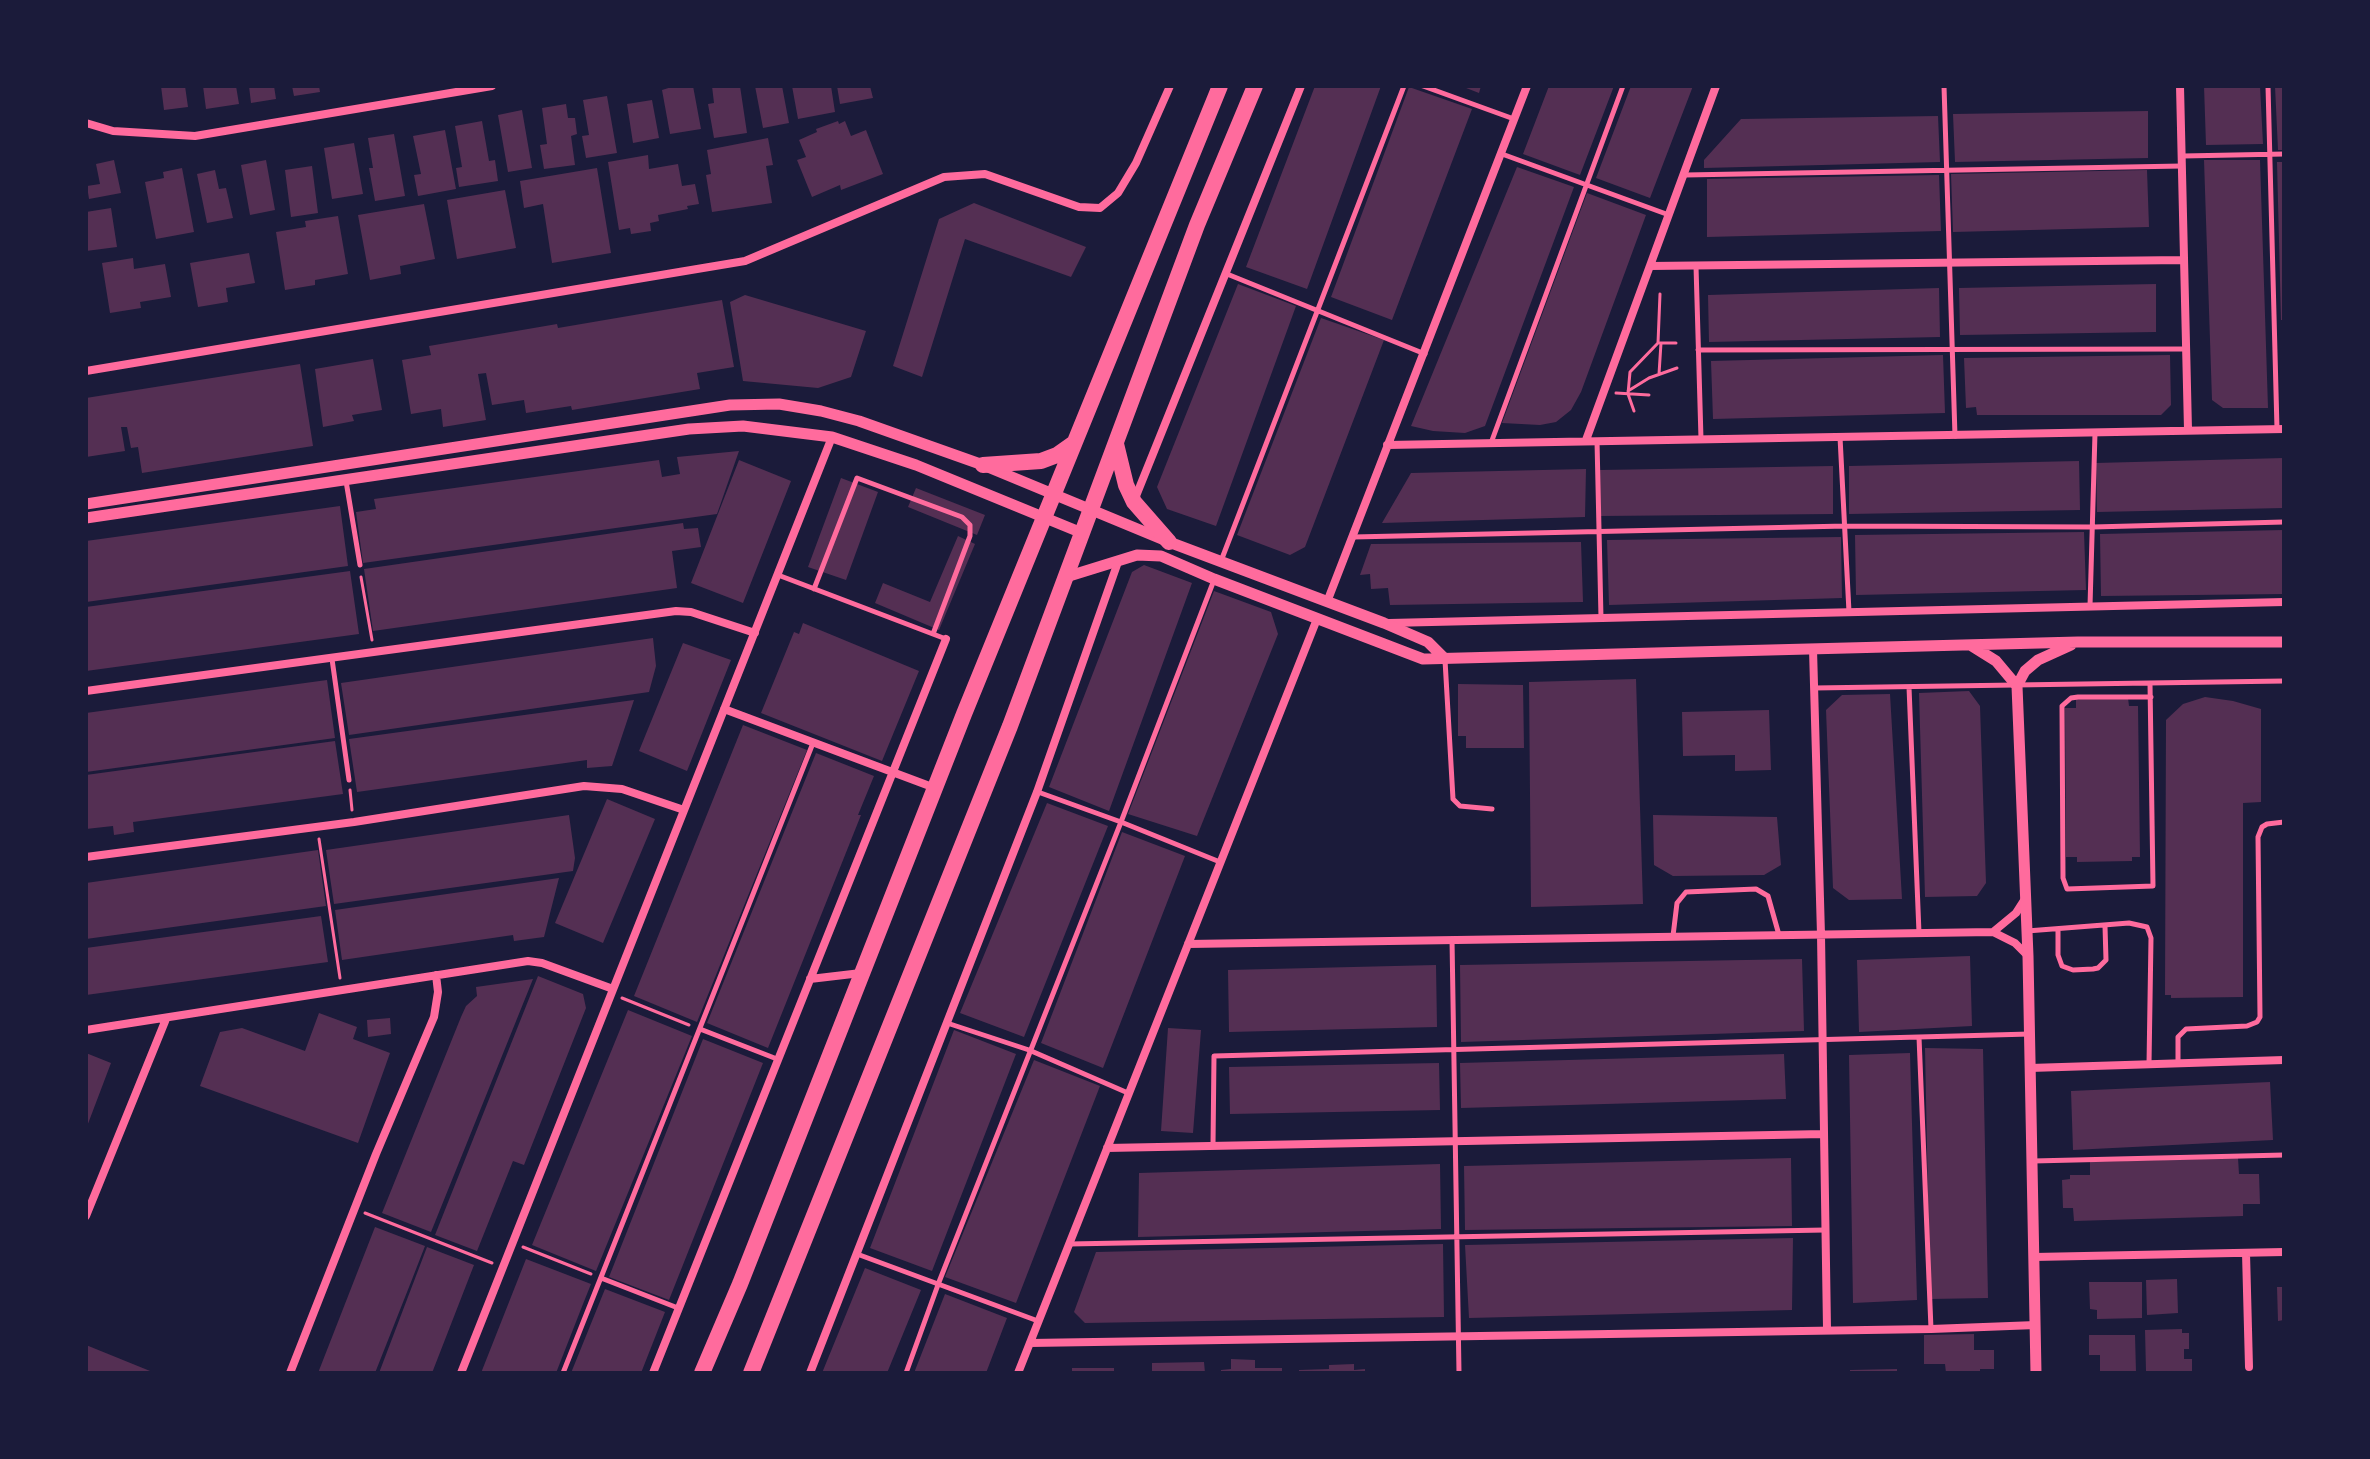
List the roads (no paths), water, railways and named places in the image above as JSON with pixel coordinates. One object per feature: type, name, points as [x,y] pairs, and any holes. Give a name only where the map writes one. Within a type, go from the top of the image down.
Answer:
[{"type":"highway","points":[[702,1373],[1220,86]]},
{"type":"highway","points":[[751,1373],[1004,741],[1197,225],[1255,86]]},
{"type":"highway","points":[[1116,442],[1126,485],[1134,502],[1169,542]]},
{"type":"highway","points":[[983,465],[1041,461],[1074,443]]},
{"type":"highway","points":[[710,1373],[740,1284]]},
{"type":"street","points":[[86,123],[113,131],[195,136],[492,86]]},
{"type":"street","points":[[86,371],[733,264],[767,254],[944,177],[985,174],[1079,207],[1100,208],[1118,193],[1136,163],[1170,86]]},
{"type":"street","points":[[1134,502],[1301,86]]},
{"type":"street","points":[[1327,602],[1527,86]]},
{"type":"street","points":[[1586,440],[1716,86]]},
{"type":"street","points":[[2180,86],[2188,430]]},
{"type":"street","points":[[1650,266],[2184,260]]},
{"type":"street","points":[[86,504],[745,404],[779,404],[859,421],[983,465],[1169,542],[1384,623],[1428,642],[1445,659]]},
{"type":"street","points":[[86,518],[689,429],[743,426],[832,437],[916,465],[1082,533]]},
{"type":"street","points":[[1387,445],[2280,429]]},
{"type":"street","points":[[461,1373],[832,437]]},
{"type":"street","points":[[1066,577],[1137,555],[1161,556],[1423,659],[2078,642],[2284,642]]},
{"type":"street","points":[[810,1373],[1037,792],[1118,562]]},
{"type":"street","points":[[1384,623],[2284,602]]},
{"type":"street","points":[[86,691],[676,611],[691,612],[755,633]]},
{"type":"street","points":[[1018,1373],[1317,619]]},
{"type":"street","points":[[653,1373],[946,639]]},
{"type":"street","points":[[2036,1373],[2028,956],[2017,686],[2025,671],[2038,660],[2078,642]]},
{"type":"street","points":[[1971,646],[1996,661],[2017,686]]},
{"type":"street","points":[[1813,649],[1827,1329]]},
{"type":"street","points":[[724,709],[935,788]]},
{"type":"street","points":[[86,857],[354,822],[584,786],[622,789],[684,810]]},
{"type":"street","points":[[1993,932],[2016,913],[2026,898]]},
{"type":"street","points":[[1188,944],[1993,932],[2015,943],[2028,956]]},
{"type":"street","points":[[86,1030],[528,961],[542,963],[612,991]]},
{"type":"street","points":[[810,979],[863,973]]},
{"type":"street","points":[[290,1373],[434,1017],[438,992],[436,975]]},
{"type":"street","points":[[86,1216],[166,1019]]},
{"type":"street","points":[[2030,1068],[2284,1060]]},
{"type":"street","points":[[1107,1148],[1824,1134]]},
{"type":"street","points":[[2034,1257],[2284,1252]]},
{"type":"street","points":[[2246,1253],[2249,1367]]},
{"type":"street","points":[[1030,1343],[2036,1325]]},
{"type":"lane","points":[[1221,562],[1404,86]]},
{"type":"lane","points":[[1423,86],[1514,119]]},
{"type":"lane","points":[[1491,443],[1623,86]]},
{"type":"lane","points":[[1944,86],[1955,436]]},
{"type":"lane","points":[[2268,86],[2280,429]]},
{"type":"lane","points":[[1502,154],[1669,215]]},
{"type":"lane","points":[[2182,156],[2284,154]]},
{"type":"lane","points":[[1684,175],[2182,166]]},
{"type":"lane","points":[[1696,265],[1701,439]]},
{"type":"lane","points":[[1227,274],[1425,354]]},
{"type":"lane","points":[[1698,350],[2186,349]]},
{"type":"lane","points":[[2090,606],[2095,433]]},
{"type":"lane","points":[[1840,436],[1849,612]]},
{"type":"lane","points":[[1597,440],[1601,618]]},
{"type":"lane","points":[[814,589],[857,478],[962,517],[970,525],[970,536],[933,634]]},
{"type":"lane","points":[[346,480],[360,565]]},
{"type":"lane","points":[[1352,537],[1598,534],[1846,526],[2093,527],[2284,522]]},
{"type":"lane","points":[[778,575],[946,639]]},
{"type":"lane","points":[[906,1373],[1214,579]]},
{"type":"lane","points":[[332,659],[349,780]]},
{"type":"lane","points":[[1445,659],[1453,799],[1460,806],[1492,809]]},
{"type":"lane","points":[[1814,688],[2284,681]]},
{"type":"lane","points":[[2150,683],[2151,697],[2153,886],[2067,889],[2063,878],[2062,706],[2071,698],[2078,697],[2151,697]]},
{"type":"lane","points":[[1909,687],[1919,933]]},
{"type":"lane","points":[[563,1373],[813,743]]},
{"type":"lane","points":[[1037,792],[1220,862]]},
{"type":"lane","points":[[2178,1064],[2178,1037],[2186,1029],[2247,1026],[2257,1022],[2260,1017],[2258,837],[2262,827],[2267,824],[2284,822]]},
{"type":"lane","points":[[1673,936],[1677,903],[1686,892],[1756,889],[1768,896],[1779,935]]},
{"type":"lane","points":[[2027,931],[2136,923],[2147,927],[2150,932],[2149,1065]]},
{"type":"lane","points":[[2058,930],[2058,955],[2062,966],[2073,970],[2093,969],[2106,960],[2105,926]]},
{"type":"lane","points":[[1452,939],[1459,1373]]},
{"type":"lane","points":[[947,1023],[1029,1050],[1129,1094]]},
{"type":"lane","points":[[700,1029],[777,1059]]},
{"type":"lane","points":[[1213,1146],[1214,1056],[2030,1034]]},
{"type":"lane","points":[[1919,1037],[1931,1329]]},
{"type":"lane","points":[[2032,1161],[2284,1155]]},
{"type":"lane","points":[[1069,1244],[1826,1230]]},
{"type":"lane","points":[[857,1254],[1038,1321]]},
{"type":"lane","points":[[601,1278],[678,1308]]}]
